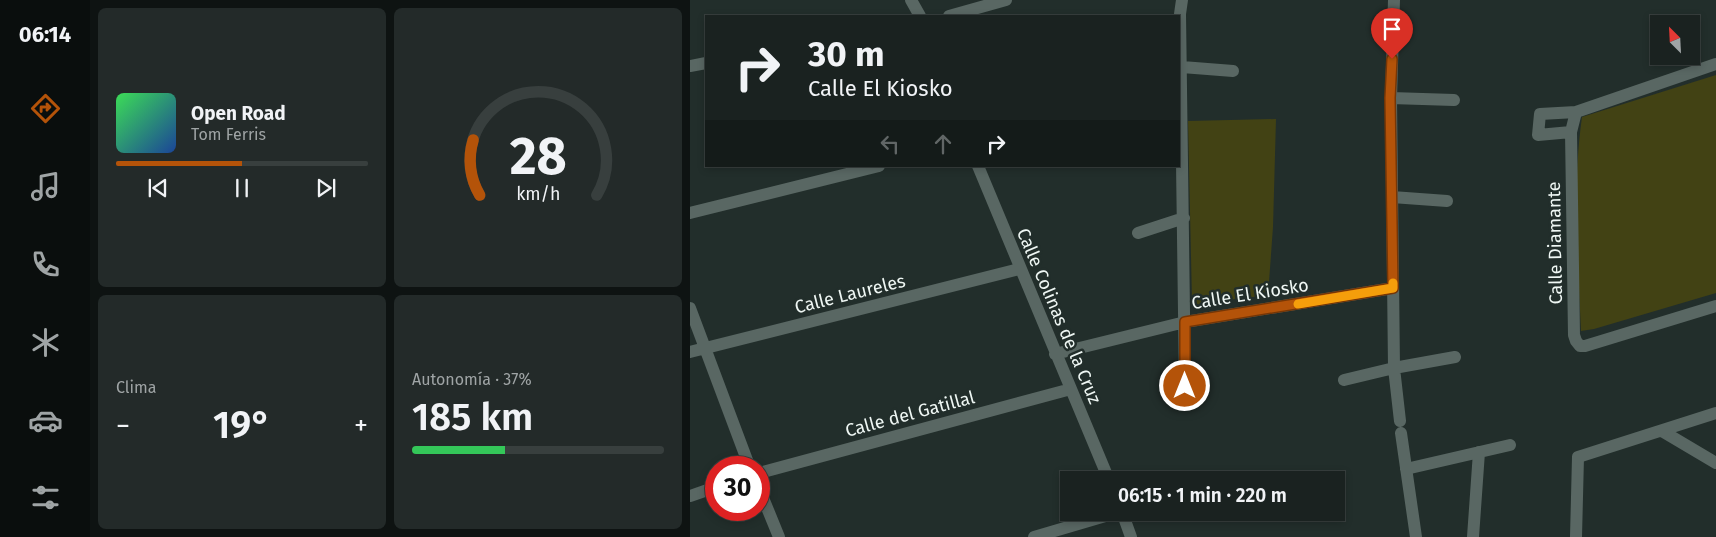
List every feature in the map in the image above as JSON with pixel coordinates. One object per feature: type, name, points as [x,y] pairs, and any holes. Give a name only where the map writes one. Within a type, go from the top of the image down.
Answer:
[{"type":"street","points":[[911,0],[919,15]]},
{"type":"street","points":[[953,15],[1006,0]]},
{"type":"street","points":[[1175,15],[1182,0]]},
{"type":"street","points":[[1394,0],[1390,98],[1394,368],[1400,427],[1416,537]]},
{"type":"street","points":[[1180,52],[1182,67],[1185,386]]},
{"type":"street","points":[[690,66],[705,63]]},
{"type":"street","points":[[1571,132],[1538,135],[1540,114],[1576,112],[1716,64]]},
{"type":"street","points":[[1182,67],[1233,71]]},
{"type":"street","points":[[1390,98],[1454,100]]},
{"type":"street","name":"Calle Diamante","points":[[1576,112],[1571,132],[1574,335],[1576,341],[1580,346],[1586,346],[1716,306]]},
{"type":"street","points":[[690,213],[875,167]]},
{"type":"street","name":"Calle Colinas de la Cruz","points":[[978,167],[1105,471]]},
{"type":"street","points":[[1392,197],[1447,201]]},
{"type":"street","points":[[1138,233],[1184,218]]},
{"type":"street","name":"Calle Laureles","points":[[690,352],[1020,269]]},
{"type":"street","name":"Calle El Kiosko","points":[[1055,354],[1185,322],[1393,288]]},
{"type":"street","points":[[690,308],[746,456]]},
{"type":"street","points":[[1344,380],[1394,368],[1455,357]]},
{"type":"street","name":"Calle del Gatillal","points":[[770,470],[1071,389]]},
{"type":"street","points":[[1576,537],[1578,457],[1716,413]]},
{"type":"street","points":[[1662,431],[1716,463]]},
{"type":"street","points":[[1406,469],[1510,445]]},
{"type":"street","points":[[1473,537],[1479,452]]},
{"type":"street","points":[[690,496],[705,491]]},
{"type":"street","points":[[770,515],[779,537]]},
{"type":"street","points":[[1034,537],[1090,521]]},
{"type":"street","points":[[1124,521],[1130,537]]},
{"type":"shaded area","points":[[1716,75],[1716,293],[1594,329],[1581,331],[1576,197],[1582,117]]},
{"type":"shaded area","points":[[1276,119],[1273,227],[1268,296],[1238,298],[1205,307],[1192,302],[1188,121]]},
{"type":"slow traffic","points":[[1298,304],[1393,288],[1393,283]]},
{"type":"route","points":[[1185,386],[1185,322],[1393,288],[1390,98],[1392,59]]}]
